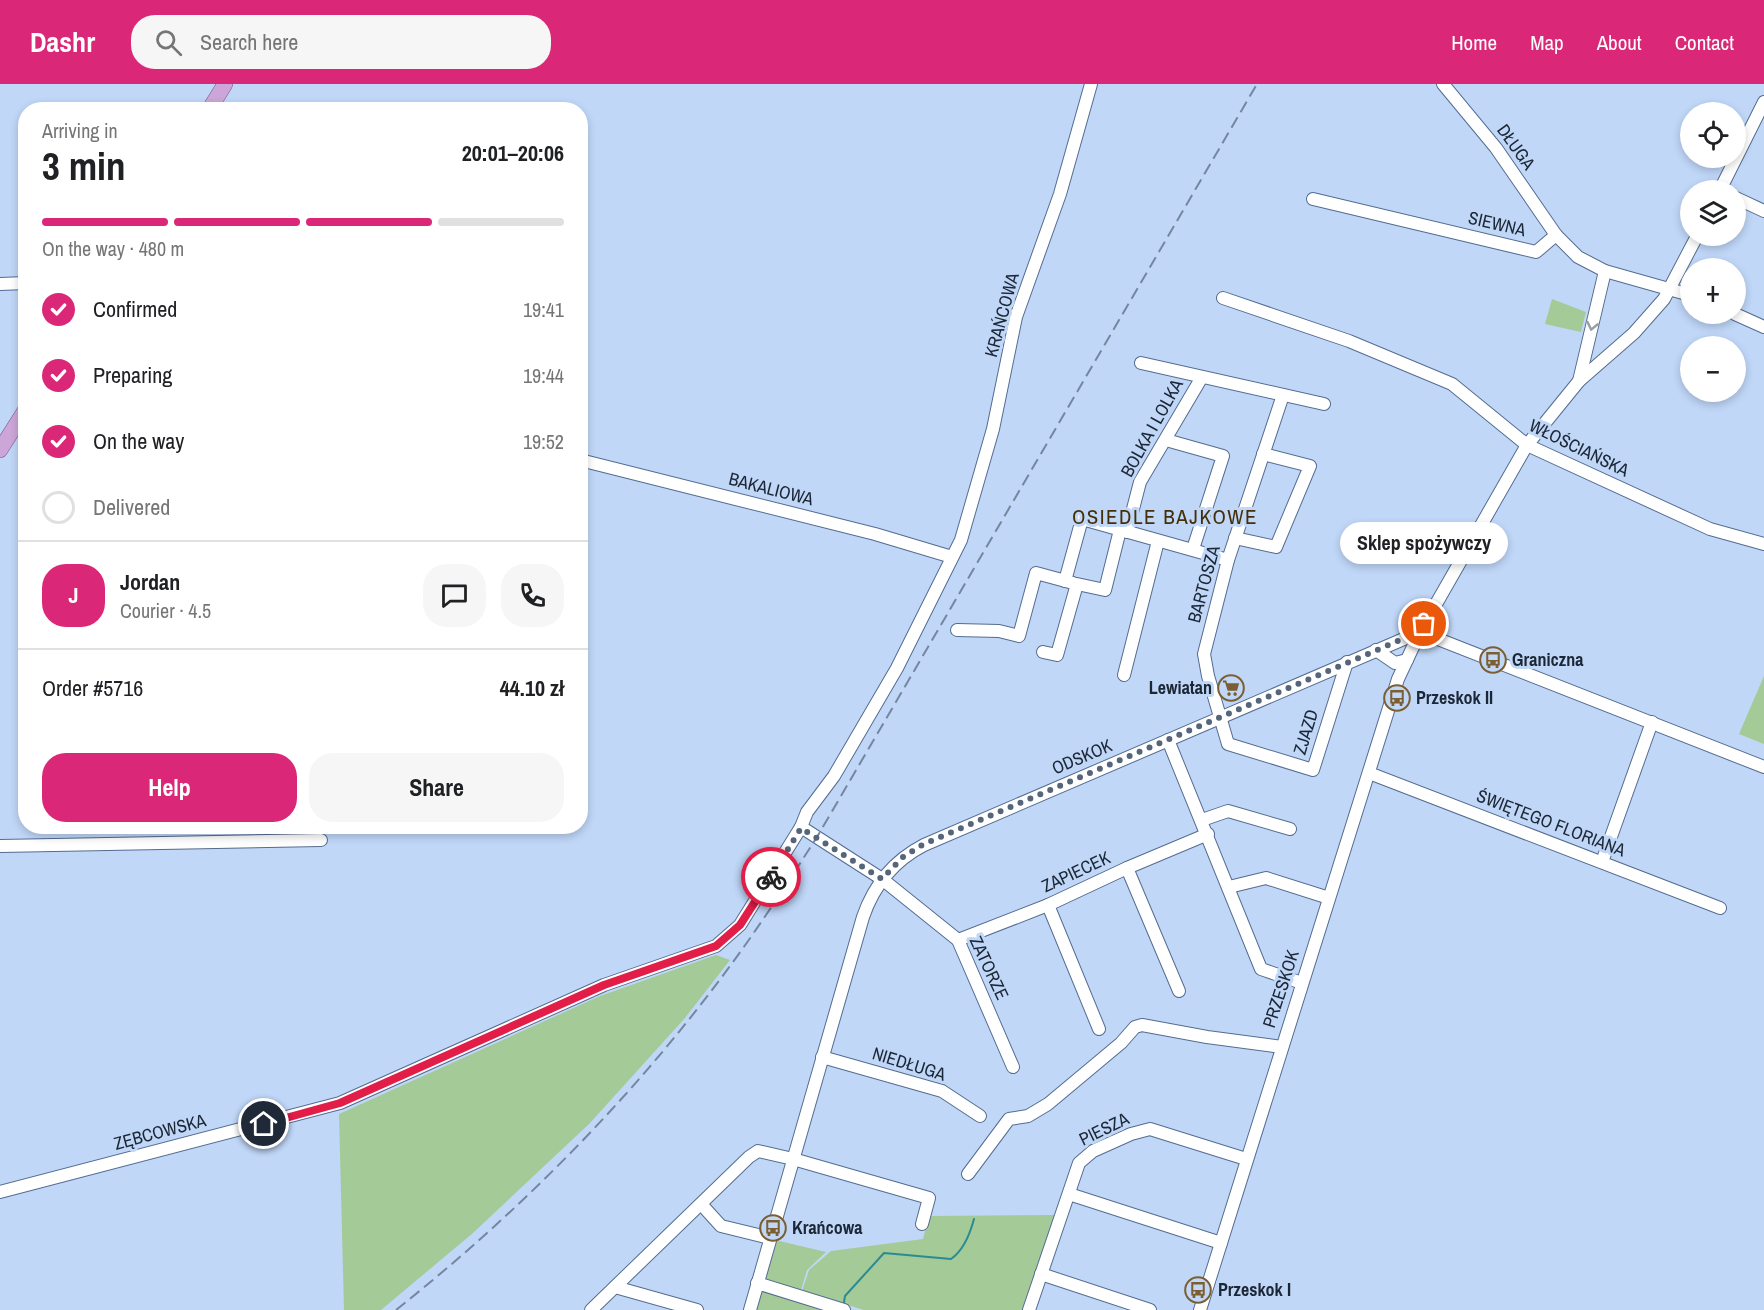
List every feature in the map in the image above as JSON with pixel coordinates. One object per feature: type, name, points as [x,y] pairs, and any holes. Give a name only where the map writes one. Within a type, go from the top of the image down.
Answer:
[{"type":"main road","points":[[214,102],[225,84]]},
{"type":"main road","points":[[0,450],[18,422]]},
{"type":"street","name":"KRAŃCOWA","points":[[801,828],[807,812],[834,776],[897,668],[961,540],[993,429],[1016,317],[1060,194],[1091,84]]},
{"type":"street","name":"DŁUGA","points":[[1443,84],[1496,148],[1556,235]]},
{"type":"street","points":[[1725,180],[1764,102]]},
{"type":"street","name":"SIEWNA","points":[[1313,199],[1536,252],[1556,235]]},
{"type":"street","points":[[1746,203],[1764,211]]},
{"type":"street","points":[[1556,235],[1578,257],[1605,272],[1680,291]]},
{"type":"street","points":[[1671,288],[1692,246]]},
{"type":"street","points":[[1579,381],[1605,272]]},
{"type":"street","points":[[1642,282],[1653,296],[1653,312]]},
{"type":"street","points":[[0,284],[18,283]]},
{"type":"street","name":"PRZESKOK","points":[[1200,1310],[1398,679],[1419,632],[1527,445],[1579,381],[1634,333],[1671,288]]},
{"type":"street","name":"WŁOŚCIAŃSKA","points":[[1223,298],[1350,341],[1452,384],[1527,445],[1710,530],[1764,544]]},
{"type":"street","points":[[1746,319],[1764,327]]},
{"type":"street","name":"BOLKA I LOLKA","points":[[1141,363],[1324,404]]},
{"type":"street","name":"BOLKA I LOLKA","points":[[1071,582],[1105,590],[1140,482],[1202,377]]},
{"type":"street","name":"BARTOSZA","points":[[1221,716],[1208,676],[1204,654],[1228,560],[1283,395]]},
{"type":"street","points":[[1166,440],[1223,456],[1193,549]]},
{"type":"street","points":[[1235,538],[1276,547],[1310,466],[1263,454]]},
{"type":"street","name":"BAKALIOWA","points":[[588,462],[875,534],[952,558]]},
{"type":"street","points":[[1043,652],[1058,655],[1082,519],[1228,560]]},
{"type":"street","points":[[1124,675],[1158,541]]},
{"type":"street","points":[[957,630],[999,631],[1019,636],[1036,573],[1071,582]]},
{"type":"street","points":[[1419,632],[1764,767]]},
{"type":"street","name":"ODSKOK","points":[[882,879],[903,857],[924,844],[1419,632]]},
{"type":"street","points":[[1376,650],[1390,659],[1399,663],[1408,656],[1408,645],[1395,642],[1387,651],[1390,659],[1398,679]]},
{"type":"street","name":"ZJAZD","points":[[1221,716],[1228,744],[1313,770],[1347,662]]},
{"type":"street","points":[[1602,862],[1652,722]]},
{"type":"street","points":[[1168,740],[1261,969],[1302,983]]},
{"type":"street","name":"ŚWIĘTEGO FLORIANA","points":[[1370,773],[1720,908]]},
{"type":"street","points":[[1202,820],[1228,811],[1290,829]]},
{"type":"street","points":[[750,1310],[865,910],[882,879],[801,828]]},
{"type":"street","name":"ZĘBCOWSKA","points":[[0,1192],[329,1107],[604,985],[716,946],[740,925],[801,828]]},
{"type":"street","name":"ZAPIECEK","points":[[958,940],[1048,905],[1208,834]]},
{"type":"street","points":[[0,846],[321,840]]},
{"type":"street","points":[[1127,868],[1179,991]]},
{"type":"street","points":[[1229,888],[1266,878],[1329,898]]},
{"type":"street","name":"ZATORZE","points":[[882,879],[958,940],[1013,1066]]},
{"type":"street","points":[[1048,905],[1099,1029]]},
{"type":"street","points":[[968,1174],[1009,1119],[1028,1116],[1048,1104],[1121,1043],[1135,1027],[1142,1025],[1282,1047]]},
{"type":"street","name":"NIEDŁUGA","points":[[822,1057],[942,1091],[980,1116]]},
{"type":"street","name":"PIESZA","points":[[1029,1310],[1079,1163],[1085,1156],[1143,1130],[1158,1131],[1246,1159]]},
{"type":"street","points":[[591,1310],[753,1153],[763,1151],[929,1198],[922,1224]]},
{"type":"street","points":[[1069,1194],[1221,1243]]},
{"type":"street","points":[[700,1204],[721,1226],[771,1238]]},
{"type":"street","points":[[1041,1274],[1150,1310]]},
{"type":"street","points":[[757,1283],[844,1310]]},
{"type":"street","points":[[615,1287],[697,1310]]},
{"type":"green space","points":[[1552,299],[1586,312],[1581,332],[1545,324]]},
{"type":"green space","points":[[1764,676],[1764,744],[1739,734]]},
{"type":"green space","points":[[716,955],[730,960],[685,1018],[590,1123],[473,1233],[381,1310],[344,1310],[339,1114],[600,996]]},
{"type":"green space","points":[[1057,1215],[1025,1310],[864,1310],[802,1291],[809,1270],[831,1251],[923,1239],[929,1216]]},
{"type":"green space","points":[[775,1240],[826,1252],[807,1270],[801,1290],[763,1279]]},
{"type":"green space","points":[[762,1286],[840,1310],[754,1310]]},
{"type":"waterway","points":[[844,1302],[845,1296],[884,1253],[951,1259],[966,1241],[974,1219]]},
{"type":"railway","points":[[396,1310],[489,1231],[576,1147],[658,1057],[744,947],[817,837],[1257,84]]},
{"type":"way so far","points":[[771,877],[801,828],[882,879],[903,857],[924,844],[1419,632],[1424,624]]},
{"type":"place","name":"Sklep spożywczy","points":[[1424,624]]},
{"type":"place","name":"Graniczna","points":[[1493,660]]},
{"type":"place","name":"Lewiatan","points":[[1231,688]]},
{"type":"place","name":"Przeskok II","points":[[1397,698]]},
{"type":"place","name":"Krańcowa","points":[[773,1228]]},
{"type":"place","name":"Przeskok I","points":[[1198,1290]]},
{"type":"district","name":"OSIEDLE BAJKOWE","points":[[1165,517]]},
{"type":"route","points":[[264,1124],[340,1103],[604,985],[716,946],[740,925],[771,877]]}]
